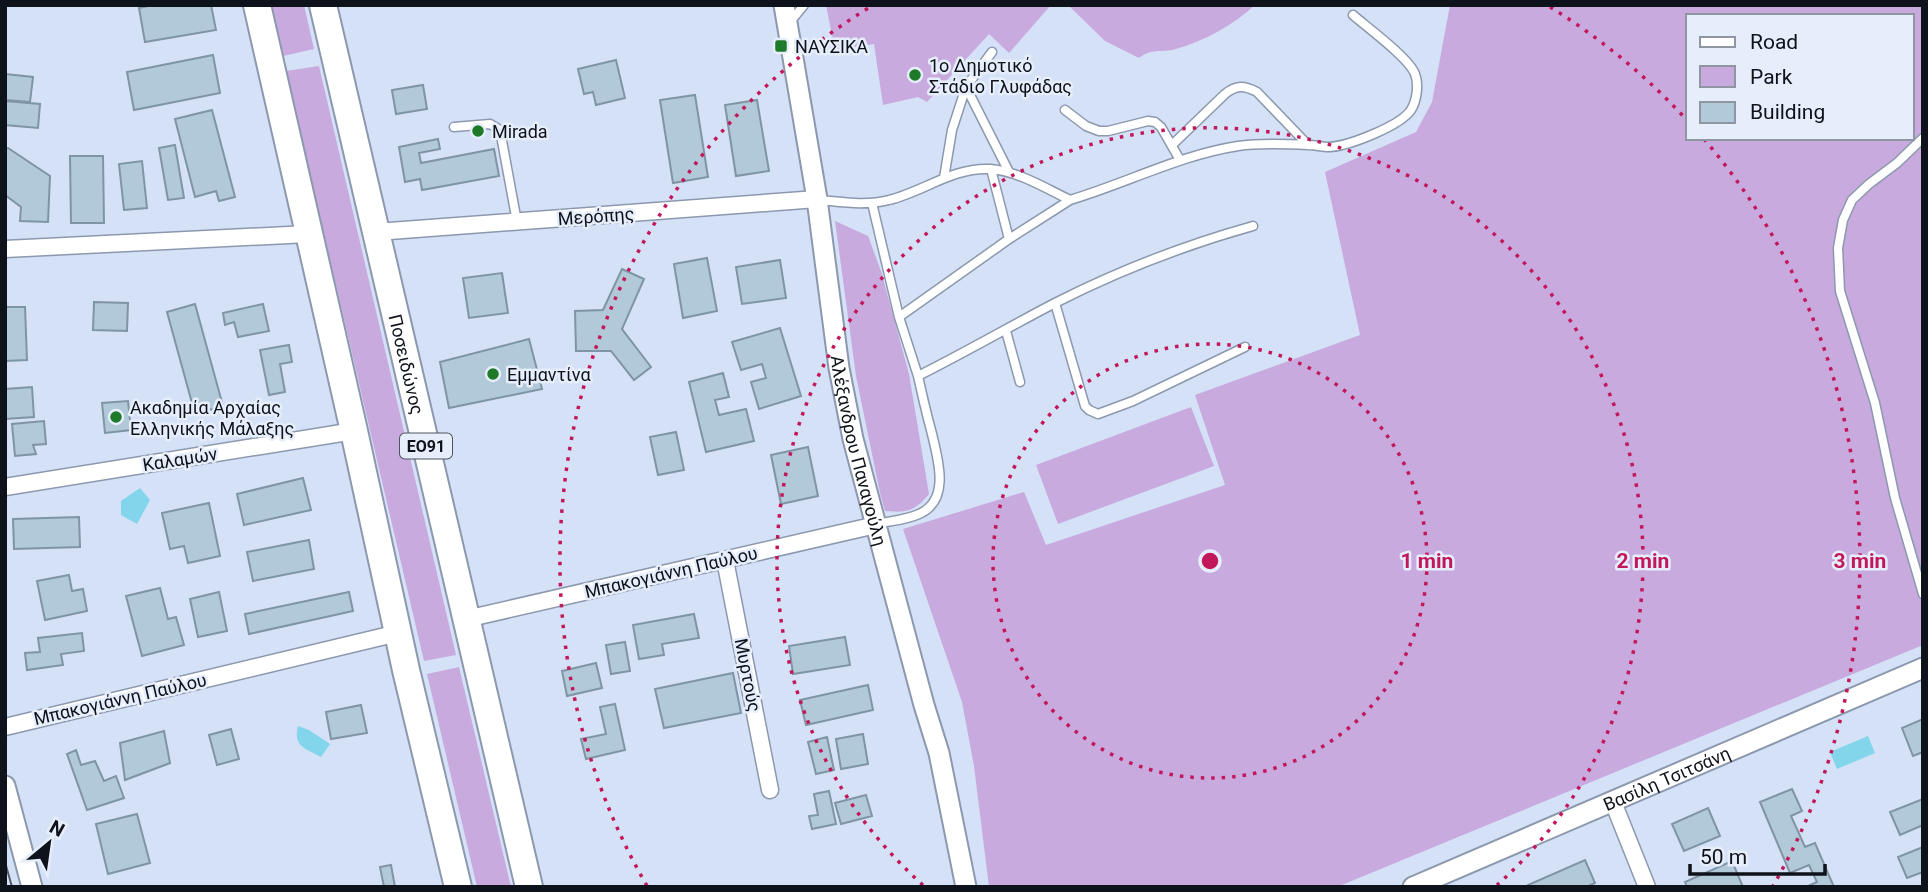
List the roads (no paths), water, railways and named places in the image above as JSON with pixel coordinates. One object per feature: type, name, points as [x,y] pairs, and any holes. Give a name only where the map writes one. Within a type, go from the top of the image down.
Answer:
[{"type":"highway","points":[[257,5],[406,670],[458,887]]},
{"type":"highway","name":"Ποσειδώνος","points":[[324,5],[529,887]]},
{"type":"street","name":"Αλέξανδρου Παναγούλη","points":[[785,5],[817,200],[839,368],[853,439],[939,753],[966,887]]},
{"type":"street","name":"Μερόπης","points":[[376,232],[817,200]]},
{"type":"street","points":[[5,249],[308,234]]},
{"type":"street","name":"Καλαμών","points":[[5,487],[354,431]]},
{"type":"street","name":"Μπακογιάννη Παύλου","points":[[466,619],[876,524]]},
{"type":"street","name":"Μυρτούς","points":[[725,560],[770,790]]},
{"type":"street","name":"Μπακογιάννη Παύλου","points":[[5,727],[398,633]]},
{"type":"street","name":"Βασίλη Τσιτσάνη","points":[[1413,887],[1923,668]]},
{"type":"street","points":[[5,786],[32,887]]},
{"type":"street","points":[[1613,802],[1647,887]]},
{"type":"lane","points":[[787,25],[804,5]]},
{"type":"lane","points":[[899,317],[1009,239],[1070,200],[1180,160],[1240,145],[1330,147],[1366,138],[1402,119],[1411,110],[1416,99],[1418,84],[1415,72],[1353,15]]},
{"type":"lane","points":[[944,178],[954,124],[966,87],[992,52]]},
{"type":"lane","points":[[1172,145],[1225,94],[1240,86],[1257,92],[1308,145]]},
{"type":"lane","points":[[966,87],[1009,172]]},
{"type":"lane","points":[[1065,110],[1086,126],[1100,131],[1153,121],[1161,127],[1180,160]]},
{"type":"lane","points":[[454,127],[490,124],[500,131],[517,222]]},
{"type":"lane","points":[[1923,138],[1852,200],[1843,220],[1838,248],[1840,291],[1875,403],[1895,498],[1923,594]]},
{"type":"lane","points":[[817,200],[872,203],[890,200],[944,178],[975,169],[1009,172],[1070,200]]},
{"type":"lane","points":[[991,169],[1009,239]]},
{"type":"lane","points":[[872,203],[899,317],[918,376],[939,464],[940,482],[930,507],[919,514],[876,524]]},
{"type":"lane","points":[[918,376],[1055,303],[1148,261],[1253,226]]},
{"type":"lane","points":[[1055,303],[1085,406],[1089,411],[1098,414],[1133,401],[1245,347]]},
{"type":"lane","points":[[1006,331],[1020,382]]},
{"type":"water","points":[[140,488],[150,500],[137,524],[121,515],[121,501]]},
{"type":"water","points":[[298,726],[330,744],[321,757],[299,743]]},
{"type":"water","points":[[1868,736],[1875,753],[1837,769],[1830,752]]},
{"type":"tram line","points":[[5,862],[12,887]]},
{"type":"place","name":"ΝΑΥΣΙΚΑ","points":[[781,46]]},
{"type":"place","name":"1ο Δημοτικό Στάδιο Γλυφάδας","points":[[915,75]]},
{"type":"place","name":"Mirada","points":[[478,131]]},
{"type":"place","name":"Εμμαντίνα","points":[[493,374]]},
{"type":"place","name":"Ακαδημία Αρχαίας Ελληνικής Μάλαξης","points":[[116,417]]}]
